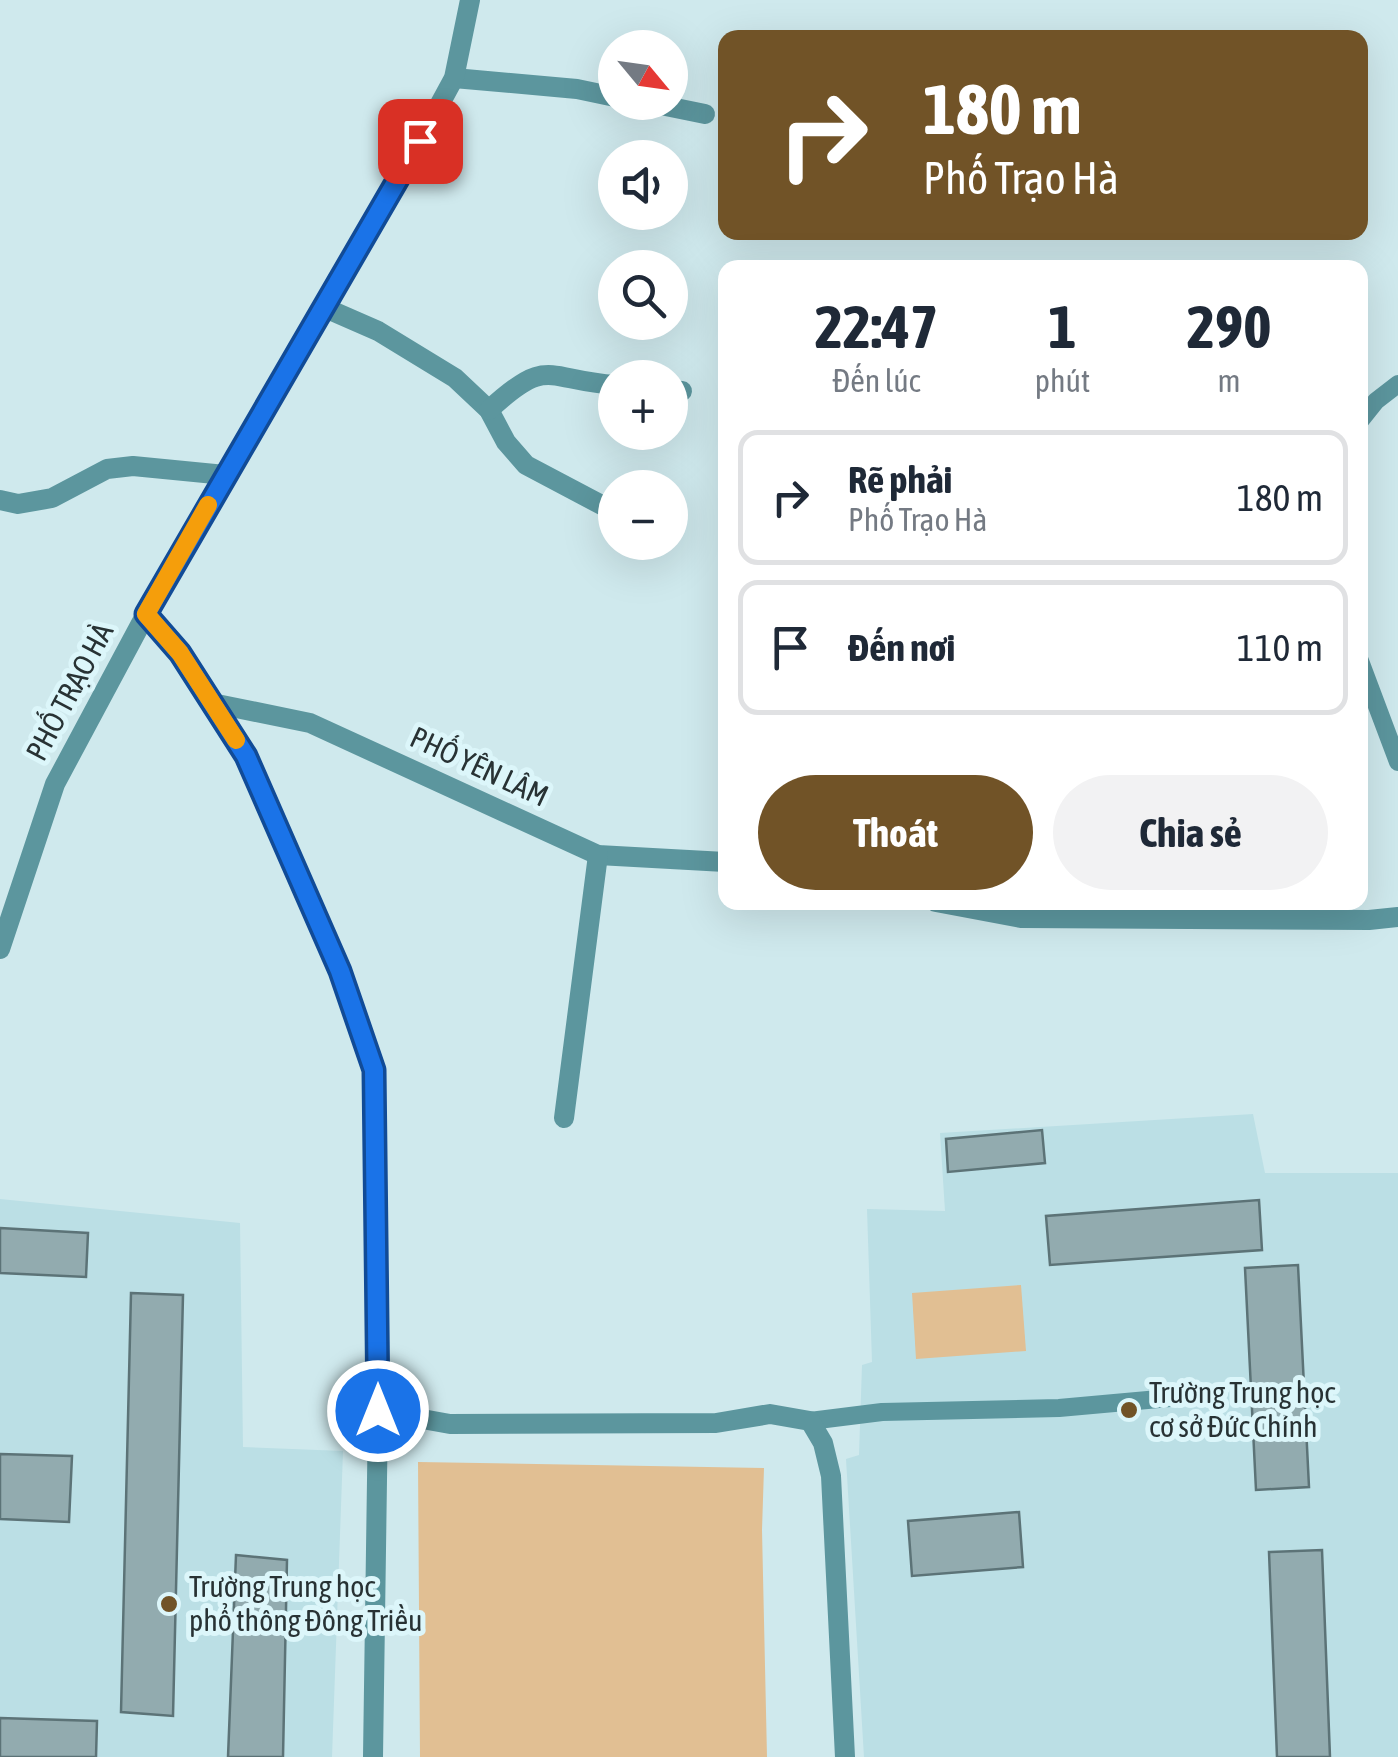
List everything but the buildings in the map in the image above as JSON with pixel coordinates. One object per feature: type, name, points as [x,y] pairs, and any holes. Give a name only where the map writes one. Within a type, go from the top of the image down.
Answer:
[{"type":"street","name":"PHỐ TRẠO HÀ","points":[[0,949],[55,784],[146,614],[454,78],[470,0]]},
{"type":"street","points":[[454,78],[598,94]]},
{"type":"street","points":[[688,111],[705,114]]},
{"type":"street","points":[[324,307],[378,331],[455,378],[489,410],[506,442],[526,465],[598,503]]},
{"type":"street","points":[[489,410],[518,383],[548,372],[598,382]]},
{"type":"street","points":[[0,500],[18,504],[52,498],[107,470],[133,466],[225,475]]},
{"type":"street","points":[[146,614],[180,653],[246,756],[340,971],[374,1070],[378,1411],[373,1757]]},
{"type":"street","name":"PHỐ YÊN LÂM","points":[[212,703],[310,723],[598,855],[718,862]]},
{"type":"street","points":[[564,1118],[598,855]]},
{"type":"street","points":[[978,910],[1021,918],[1398,917]]},
{"type":"street","points":[[378,1411],[450,1424],[716,1423],[770,1414],[810,1422],[824,1443],[831,1476],[845,1757]]},
{"type":"lane","points":[[1368,411],[1398,384]]},
{"type":"lane","points":[[1368,682],[1398,762]]},
{"type":"lane","points":[[810,1422],[882,1412],[1059,1408],[1203,1396]]},
{"type":"shaded area","name":"Trường Trung học cơ sở Đức Chính","points":[[1253,1114],[1265,1173],[1398,1173],[1398,1757],[864,1757],[846,1459],[859,1455],[862,1365],[872,1362],[867,1209],[945,1211],[940,1133]]},
{"type":"shaded area","name":"Trường Trung học phổ thông Đông Triều","points":[[0,1199],[240,1223],[243,1447],[343,1451],[332,1757],[0,1757]]},
{"type":"shaded area","points":[[1021,1285],[1026,1351],[916,1359],[912,1293]]},
{"type":"shaded area","points":[[418,1462],[764,1468],[767,1757],[420,1757]]},
{"type":"slow traffic","points":[[208,505],[146,614],[180,653],[236,740]]},
{"type":"place","name":"Trường Trung học cơ sở Đức Chính","points":[[1129,1410]]},
{"type":"place","name":"Trường Trung học phổ thông Đông Triều","points":[[169,1604]]},
{"type":"route","points":[[378,1411],[374,1070],[340,971],[246,756],[180,653],[146,614],[420,141]]}]
